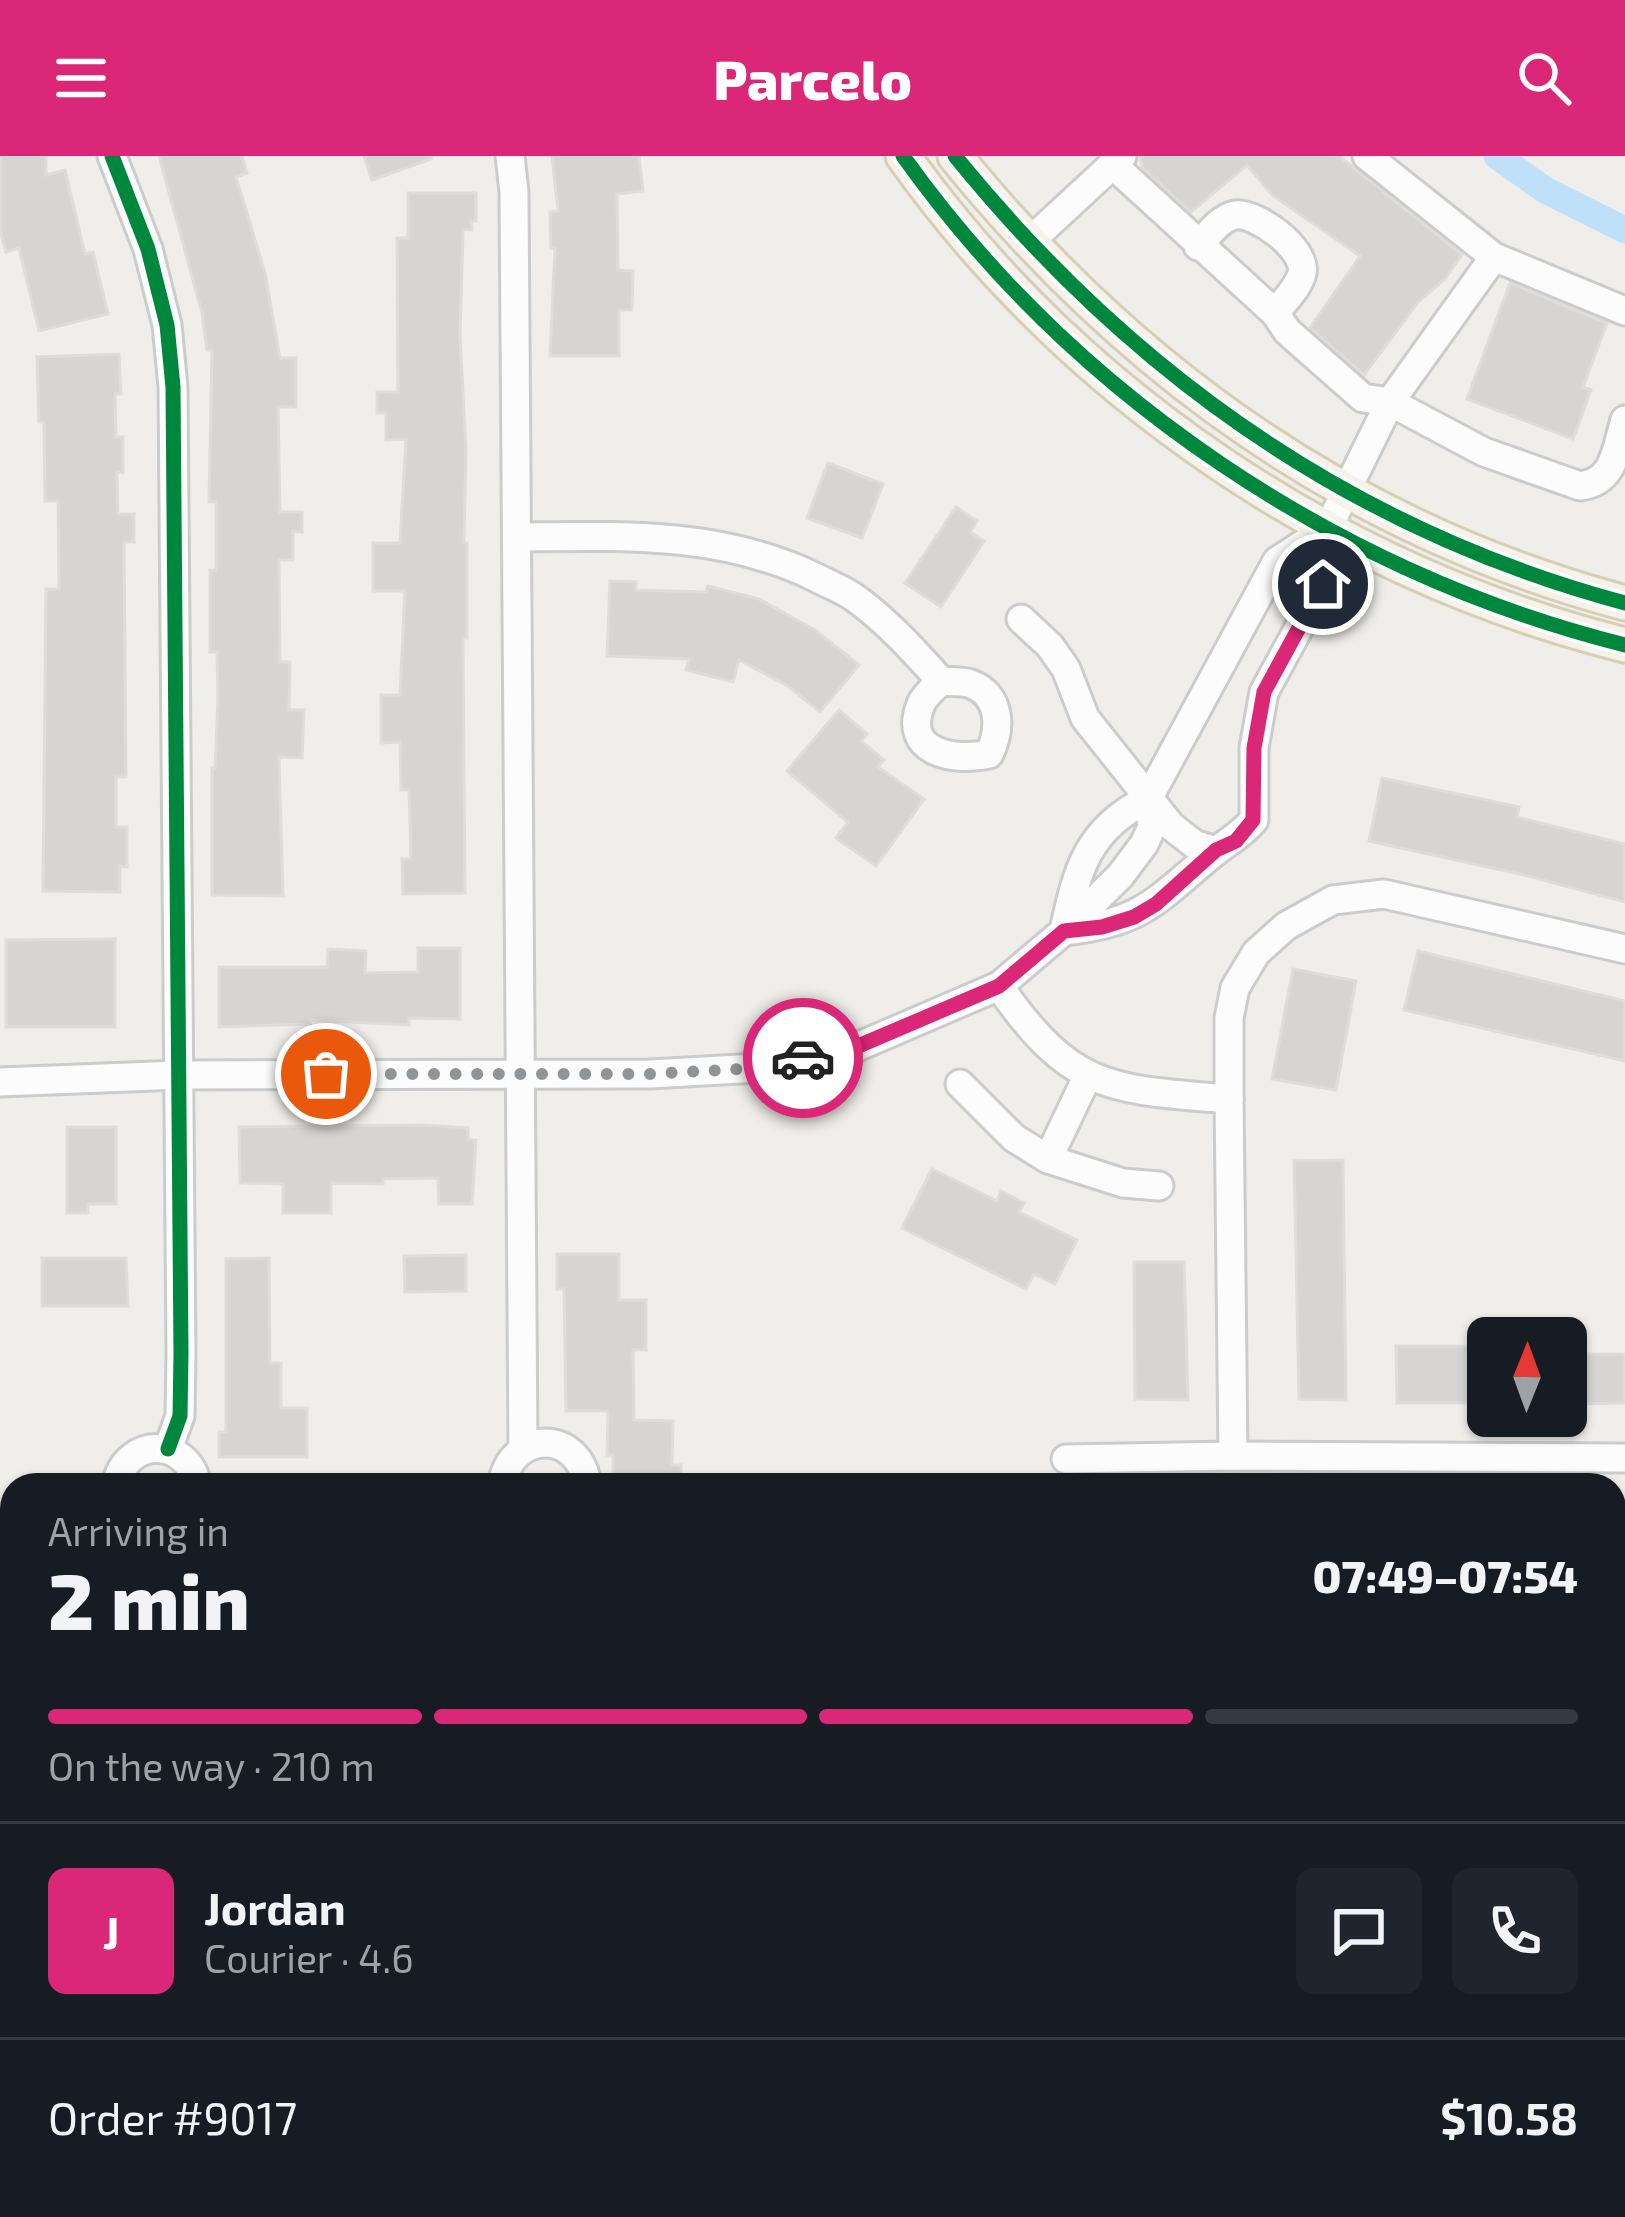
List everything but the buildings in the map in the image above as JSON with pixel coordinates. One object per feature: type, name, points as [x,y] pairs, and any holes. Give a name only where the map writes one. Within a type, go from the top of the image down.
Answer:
[{"type":"main road","points":[[903,156],[997,271],[1099,369],[1206,454],[1328,528],[1446,585],[1625,645]]},
{"type":"main road","points":[[955,156],[1028,243],[1104,318],[1258,439],[1346,491],[1471,550],[1625,602]]},
{"type":"street","points":[[112,156],[148,249],[167,325],[173,387],[180,1416],[168,1449]]},
{"type":"street","points":[[509,156],[514,192],[524,1448]]},
{"type":"street","points":[[1367,156],[1494,257],[1625,311]]},
{"type":"street","points":[[1028,243],[1117,160],[1198,245],[1275,313],[1287,332],[1364,398],[1390,402],[1484,452],[1580,486],[1595,484],[1609,473],[1625,420]]},
{"type":"street","points":[[1198,245],[1226,217],[1238,214],[1250,216],[1295,250],[1302,261],[1300,279],[1275,313]]},
{"type":"street","points":[[1064,931],[1134,917],[1156,904],[1216,850],[1236,841],[1253,820],[1254,748],[1264,692],[1323,584],[1328,528],[1390,402],[1494,257]]},
{"type":"street","points":[[1064,931],[1076,873],[1095,839],[1129,808],[1148,799],[1276,561],[1328,528]]},
{"type":"street","points":[[518,537],[686,538],[783,561],[854,596],[940,681]]},
{"type":"street","points":[[1021,619],[1050,646],[1066,669],[1085,718],[1148,799],[1194,844],[1216,850]]},
{"type":"street","points":[[0,1082],[180,1075],[650,1074],[758,1068],[856,1047],[999,986],[1064,931],[1120,876],[1144,844],[1152,827],[1148,799]]},
{"type":"street","points":[[1233,1456],[1229,1018],[1235,988],[1256,952],[1286,926],[1334,900],[1384,894],[1625,949]]},
{"type":"street","points":[[999,986],[1055,1056],[1100,1082],[1147,1093],[1229,1099]]},
{"type":"street","points":[[1048,1159],[1088,1075]]},
{"type":"street","points":[[959,1084],[1014,1138],[1048,1159],[1102,1178],[1160,1186]]},
{"type":"street","points":[[504,1473],[524,1448],[537,1443],[564,1447],[584,1473]]},
{"type":"street","points":[[120,1473],[131,1456],[155,1447],[168,1449],[191,1465],[193,1473]]},
{"type":"street","points":[[1066,1459],[1625,1458]]},
{"type":"waterway","points":[[1497,156],[1545,190],[1625,230]]},
{"type":"cycle path","points":[[112,156],[148,249],[167,325],[173,387],[181,1354],[180,1416],[168,1449]]},
{"type":"cycle path","points":[[903,156],[972,243],[1048,324],[1131,398],[1221,464],[1316,522],[1415,572],[1519,613],[1625,645]]},
{"type":"cycle path","points":[[955,156],[1023,235],[1096,308],[1254,434],[1340,487],[1430,533],[1525,572],[1625,603]]},
{"type":"way so far","points":[[326,1074],[650,1074],[758,1068],[803,1058]]},
{"type":"route","points":[[803,1058],[856,1047],[999,986],[1064,931],[1134,917],[1156,904],[1216,850],[1236,841],[1253,820],[1254,748],[1264,692],[1323,584]]}]
